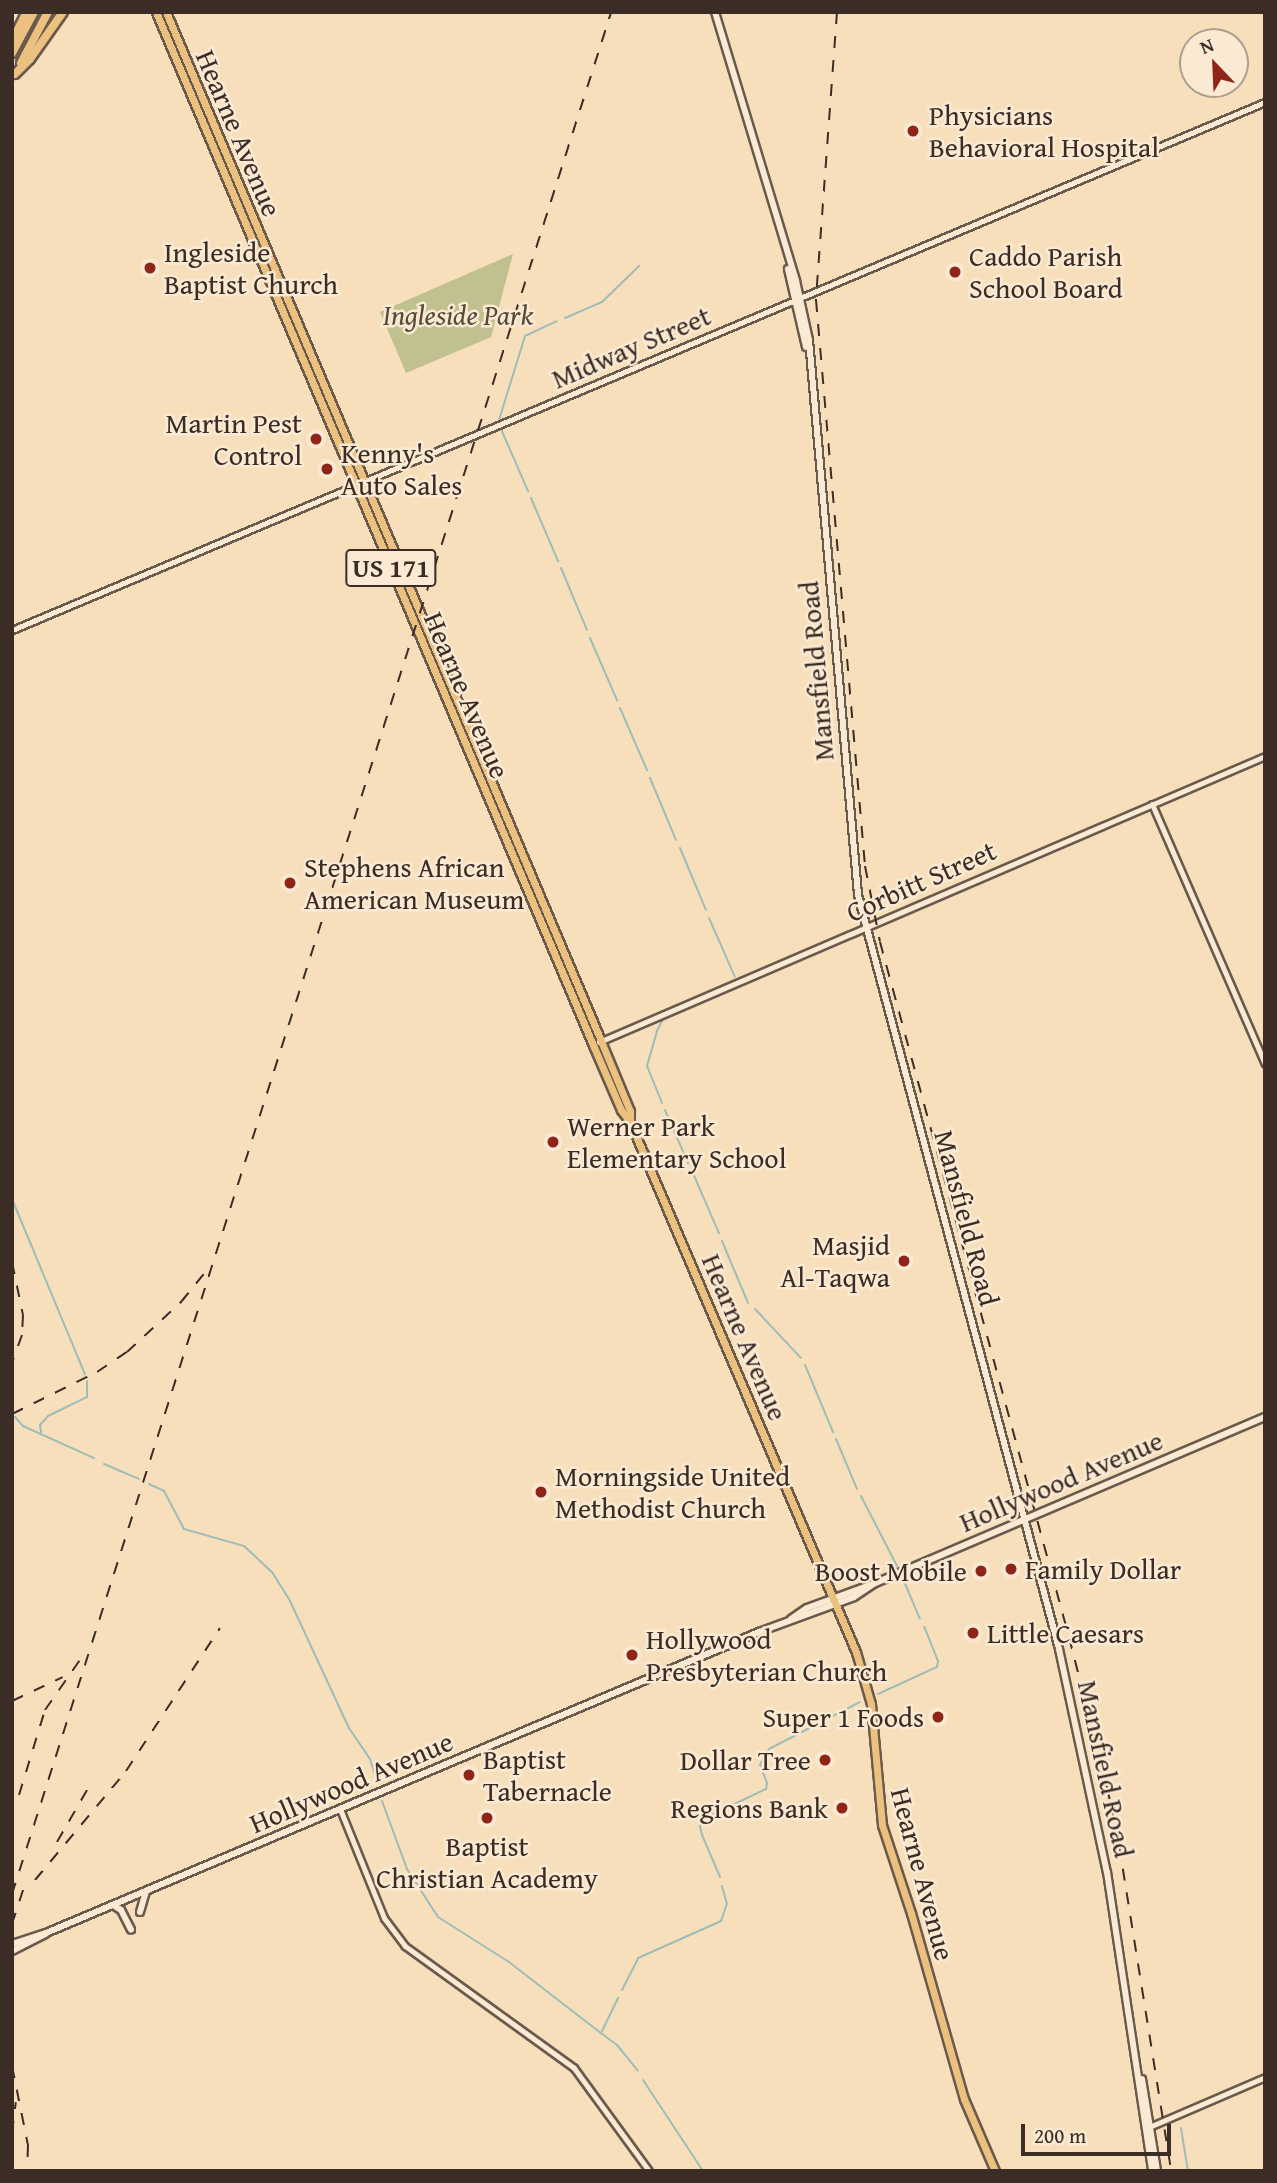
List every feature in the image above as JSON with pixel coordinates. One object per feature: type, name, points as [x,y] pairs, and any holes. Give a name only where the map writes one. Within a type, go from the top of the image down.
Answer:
[{"type":"highway","points":[[12,41],[27,12]]},
{"type":"highway","points":[[12,52],[34,12]]},
{"type":"highway","points":[[14,76],[48,12]]},
{"type":"highway","points":[[14,76],[30,59],[63,12]]},
{"type":"main road","name":"Hearne Avenue","points":[[156,12],[356,486],[597,1043],[630,1111],[630,1122],[860,1665],[871,1704],[882,1825],[964,2099],[995,2171]]},
{"type":"main road","name":"Hearne Avenue","points":[[166,12],[597,1043]]},
{"type":"main road","name":"Mansfield Road","points":[[715,12],[799,299],[811,376],[858,895],[1027,1519],[1059,1649],[1103,1853],[1154,2171]]},
{"type":"main road","name":"Hollywood Avenue","points":[[12,1944],[46,1933],[340,1810],[1265,1417]]},
{"type":"main road","points":[[140,1912],[146,1891]]},
{"type":"main road","points":[[113,1905],[121,1910],[131,1930]]},
{"type":"main road","name":"Hollywood Avenue","points":[[12,1951],[46,1933]]},
{"type":"street","name":"Midway Street","points":[[12,630],[1265,102]]},
{"type":"street","name":"Corbitt Street","points":[[597,1043],[1265,755]]},
{"type":"street","points":[[1152,804],[1265,1064]]},
{"type":"street","points":[[340,1810],[384,1918],[405,1946],[574,2068],[649,2171]]},
{"type":"street","points":[[1148,2127],[1265,2077]]},
{"type":"green space","name":"Ingleside Park","points":[[513,254],[491,337],[406,373],[380,312]]},
{"type":"waterway","points":[[565,318],[602,302],[639,266]]},
{"type":"waterway","points":[[499,420],[525,336],[557,321]]},
{"type":"waterway","points":[[501,429],[528,491]]},
{"type":"waterway","points":[[531,498],[558,561]]},
{"type":"waterway","points":[[561,568],[587,630]]},
{"type":"waterway","points":[[590,638],[617,700]]},
{"type":"waterway","points":[[620,708],[647,770]]},
{"type":"waterway","points":[[650,778],[676,840]]},
{"type":"waterway","points":[[680,848],[706,910]]},
{"type":"waterway","points":[[709,918],[735,977]]},
{"type":"waterway","points":[[662,1103],[647,1066],[663,1019]]},
{"type":"waterway","points":[[665,1110],[688,1163]]},
{"type":"waterway","points":[[692,1171],[719,1233]]},
{"type":"waterway","points":[[12,1199],[85,1374]]},
{"type":"waterway","points":[[722,1241],[748,1303]]},
{"type":"waterway","points":[[755,1309],[801,1358]]},
{"type":"waterway","points":[[805,1365],[833,1432]]},
{"type":"waterway","points":[[41,1432],[40,1425],[48,1416],[87,1397],[87,1381]]},
{"type":"waterway","points":[[15,1417],[23,1426],[94,1458]]},
{"type":"waterway","points":[[836,1439],[857,1489]]},
{"type":"waterway","points":[[104,1464],[139,1479]]},
{"type":"waterway","points":[[149,1484],[164,1491],[184,1529],[244,1546],[272,1572],[290,1601],[349,1728],[370,1759],[378,1783]]},
{"type":"waterway","points":[[861,1496],[897,1566]]},
{"type":"waterway","points":[[903,1579],[920,1619]]},
{"type":"waterway","points":[[878,1694],[937,1667],[938,1661],[924,1627]]},
{"type":"waterway","points":[[720,1877],[702,1835],[700,1826],[703,1819],[766,1789],[767,1783],[760,1765],[769,1749],[860,1702]]},
{"type":"waterway","points":[[382,1801],[407,1869],[438,1917],[509,1962],[617,2045],[638,2071]]},
{"type":"waterway","points":[[622,1990],[638,1958],[721,1921],[727,1904],[722,1886]]},
{"type":"waterway","points":[[602,2031],[618,1998]]},
{"type":"waterway","points":[[643,2080],[703,2171]]},
{"type":"waterway","points":[[1181,2128],[1188,2171]]},
{"type":"railway","points":[[12,1894],[611,12]]},
{"type":"railway","points":[[837,12],[816,300],[865,866],[880,942],[1069,1637],[1107,1787],[1119,1845],[1171,2171]]},
{"type":"railway","points":[[12,1262],[23,1315],[22,1335],[12,1363]]},
{"type":"railway","points":[[12,1414],[97,1372],[127,1352],[181,1302],[204,1274]]},
{"type":"railway","points":[[35,1880],[126,1771],[220,1628]]},
{"type":"railway","points":[[19,1795],[45,1710],[84,1654]]},
{"type":"railway","points":[[12,1701],[63,1677]]},
{"type":"railway","points":[[57,1842],[87,1790]]},
{"type":"railway","points":[[12,1924],[25,1884]]},
{"type":"railway","points":[[12,2066],[28,2145],[27,2171]]},
{"type":"railway","points":[[12,2133],[16,2102]]},
{"type":"place","name":"Physicians Behavioral Hospital","points":[[913,131]]},
{"type":"place","name":"Ingleside Baptist Church","points":[[150,268]]},
{"type":"place","name":"Caddo Parish School Board","points":[[955,272]]},
{"type":"place","name":"Martin Pest Control","points":[[316,439]]},
{"type":"place","name":"Kenny's Auto Sales","points":[[327,469]]},
{"type":"place","name":"Stephens African American Museum","points":[[290,883]]},
{"type":"place","name":"Werner Park Elementary School","points":[[553,1142]]},
{"type":"place","name":"Masjid Al-Taqwa","points":[[904,1261]]},
{"type":"place","name":"Morningside United Methodist Church","points":[[541,1492]]},
{"type":"place","name":"Family Dollar","points":[[1011,1569]]},
{"type":"place","name":"Boost Mobile","points":[[981,1571]]},
{"type":"place","name":"Little Caesars","points":[[973,1633]]},
{"type":"place","name":"Hollywood Presbyterian Church","points":[[632,1655]]},
{"type":"place","name":"Super 1 Foods","points":[[938,1717]]},
{"type":"place","name":"Dollar Tree","points":[[825,1760]]},
{"type":"place","name":"Baptist Tabernacle","points":[[469,1775]]},
{"type":"place","name":"Regions Bank","points":[[842,1808]]},
{"type":"place","name":"Baptist Christian Academy","points":[[487,1818]]}]
